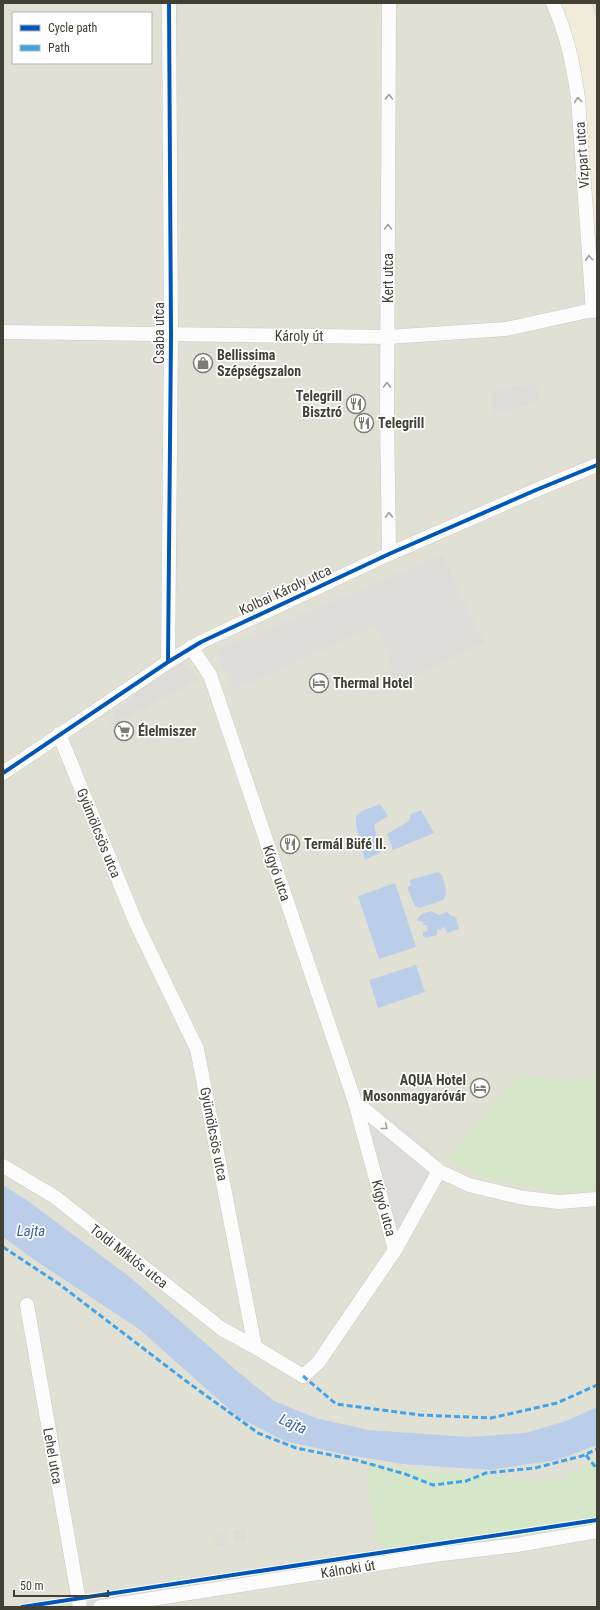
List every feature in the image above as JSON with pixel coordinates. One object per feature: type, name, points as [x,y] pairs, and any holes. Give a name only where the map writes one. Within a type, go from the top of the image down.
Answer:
[{"type":"street","name":"Csaba utca","points":[[168,662],[167,633],[171,335],[169,3]]},
{"type":"street","name":"Kert utca","points":[[389,554],[388,337],[390,3]]},
{"type":"street","name":"Vízpart utca","points":[[553,3],[564,29],[573,64],[578,98],[596,311]]},
{"type":"street","name":"Károly út","points":[[3,332],[388,337],[506,329],[596,311]]},
{"type":"street","name":"Kolbai Károly utca","points":[[3,772],[168,662],[192,648],[389,554],[597,465]]},
{"type":"street","name":"Kígyó utca","points":[[192,648],[210,676],[355,1102],[395,1250]]},
{"type":"street","name":"Gyümölcsös utca","points":[[59,734],[136,923],[197,1049],[255,1346]]},
{"type":"street","points":[[355,1102],[439,1171],[469,1185],[524,1198],[559,1202],[597,1199]]},
{"type":"street","name":"Toldi Miklós utca","points":[[3,1166],[55,1197],[222,1329],[255,1346]]},
{"type":"street","name":"Kígyó utca","points":[[395,1250],[439,1171]]},
{"type":"street","points":[[255,1346],[303,1376],[318,1363],[395,1250]]},
{"type":"street","name":"Lehel utca","points":[[27,1305],[80,1607]]},
{"type":"street","name":"Kálnoki út","points":[[100,1607],[434,1555],[517,1545],[597,1531]]},
{"type":"shaded area","points":[[3,3],[597,3],[597,1607],[3,1607]]},
{"type":"shaded area","points":[[556,3],[591,3],[597,20],[597,295],[581,72],[566,24]]},
{"type":"shaded area","points":[[536,384],[540,401],[492,415],[492,393],[504,387]]},
{"type":"shaded area","points":[[442,555],[484,643],[396,685],[387,668],[391,662],[376,626],[234,690],[215,651]]},
{"type":"shaded area","points":[[184,662],[200,679],[109,727],[117,706],[134,699],[132,691]]},
{"type":"shaded area","points":[[382,1110],[438,1157],[397,1234],[370,1132]]},
{"type":"shaded area","points":[[245,1529],[246,1542],[235,1543],[233,1530]]},
{"type":"shaded area","points":[[226,1531],[228,1545],[216,1546],[214,1533]]},
{"type":"green space","points":[[520,1073],[535,1078],[575,1081],[597,1074],[597,1190],[564,1194],[488,1179],[446,1160]]},
{"type":"green space","points":[[597,1459],[597,1524],[415,1553],[390,1550],[383,1546],[374,1530],[370,1506],[368,1462],[435,1473],[507,1477],[531,1482],[561,1478]]},
{"type":"water","points":[[380,804],[388,816],[374,825],[381,852],[365,860],[356,826],[356,816],[362,811]]},
{"type":"water","points":[[421,810],[434,833],[393,850],[387,834],[409,821],[411,814]]},
{"type":"water","points":[[438,872],[442,875],[446,888],[446,894],[443,900],[420,908],[415,906],[408,890],[408,887],[411,885],[410,880]]},
{"type":"water","points":[[395,883],[416,947],[379,959],[358,896]]},
{"type":"water","points":[[431,911],[439,915],[448,912],[450,915],[456,917],[459,929],[447,933],[445,928],[442,927],[442,930],[440,931],[437,929],[437,935],[426,938],[423,936],[423,933],[428,930],[427,925],[422,925],[424,922],[417,921],[420,915]]},
{"type":"water","points":[[416,965],[425,992],[378,1008],[369,980]]},
{"type":"water","name":"Lajta","points":[[3,1185],[28,1201],[131,1278],[237,1371],[274,1401],[316,1418],[368,1430],[469,1437],[525,1433],[566,1421],[597,1407],[597,1445],[557,1460],[490,1470],[403,1464],[342,1454],[285,1441],[238,1417],[139,1329],[36,1261],[3,1237]]},
{"type":"marked path","points":[[3,1247],[59,1284],[186,1381],[258,1433],[296,1448],[356,1460],[405,1474],[433,1485],[466,1481],[486,1473],[535,1468],[582,1456],[597,1449]]},
{"type":"marked path","points":[[303,1376],[336,1404],[420,1415],[491,1418],[557,1403],[597,1385]]},
{"type":"marked path","points":[[586,1455],[597,1469]]},
{"type":"cycle path","points":[[168,662],[171,335],[169,3]]},
{"type":"cycle path","points":[[3,773],[168,662],[201,642],[389,554],[597,465]]},
{"type":"cycle path","points":[[22,1607],[597,1520]]},
{"type":"place","name":"Bellissima Szépségszalon","points":[[203,363]]},
{"type":"place","name":"Telegrill Bisztró","points":[[356,404]]},
{"type":"place","name":"Telegrill","points":[[364,423]]},
{"type":"place","name":"Thermal Hotel","points":[[319,683]]},
{"type":"place","name":"Élelmiszer","points":[[124,731]]},
{"type":"place","name":"Termál Büfé II.","points":[[290,844]]},
{"type":"place","name":"AQUA Hotel Mosonmagyaróvár","points":[[480,1088]]}]
